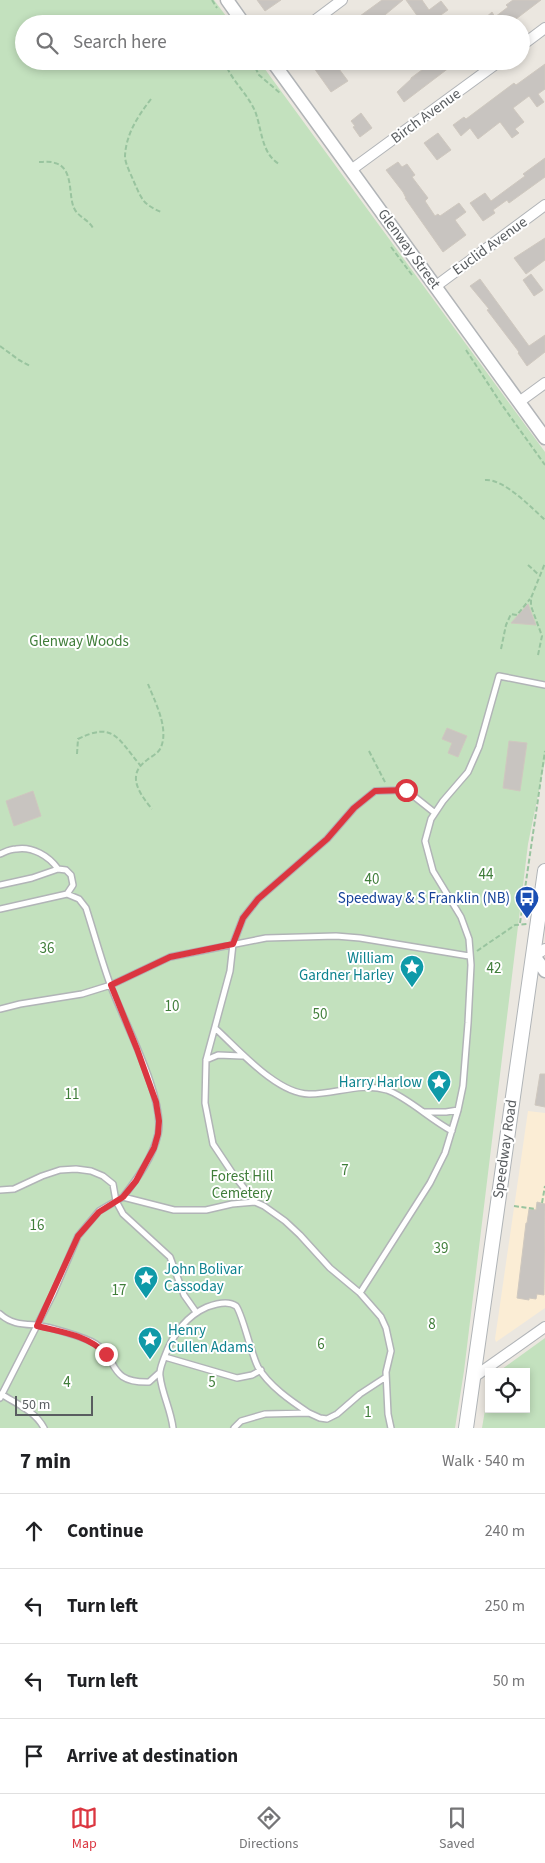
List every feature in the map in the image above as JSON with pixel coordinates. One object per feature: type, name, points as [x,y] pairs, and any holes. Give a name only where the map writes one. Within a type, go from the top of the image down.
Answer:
[{"type":"main road","name":"Speedway Road","points":[[466,1428],[527,997],[540,953],[545,871]]},
{"type":"street","points":[[227,0],[238,15]]},
{"type":"street","points":[[322,15],[342,0]]},
{"type":"street","points":[[530,39],[545,28]]},
{"type":"street","name":"Glenway Street","points":[[279,70],[545,438]]},
{"type":"street","name":"Birch Avenue","points":[[351,170],[488,70]]},
{"type":"street","name":"Euclid Avenue","points":[[436,286],[545,205]]},
{"type":"street","points":[[519,402],[545,383]]},
{"type":"street","points":[[540,953],[545,971]]},
{"type":"street","points":[[474,1377],[545,1327]]},
{"type":"lane","points":[[360,1293],[430,1184],[445,1153],[463,1086],[471,966],[469,939],[460,918],[433,871],[425,841],[431,819],[468,772],[478,747],[499,676],[545,685]]},
{"type":"lane","points":[[391,1428],[386,1377],[391,1351],[386,1328],[372,1305],[330,1268],[284,1221],[264,1206],[255,1202],[233,1174],[214,1144],[205,1103],[206,1060],[230,971],[233,944],[243,918],[258,899],[327,839],[354,808],[375,791],[406,790],[435,812]]},
{"type":"lane","points":[[0,854],[17,848],[30,850],[52,860],[58,869]]},
{"type":"lane","points":[[0,885],[32,878],[58,869],[66,870],[71,875],[73,884],[67,894]]},
{"type":"lane","points":[[0,909],[67,894],[79,899],[86,908],[111,985],[150,1084],[159,1121],[154,1148],[136,1181],[123,1197],[99,1212],[78,1236],[37,1326],[1,1396],[30,1411],[44,1428]]},
{"type":"lane","points":[[0,1009],[82,994],[111,985],[170,957],[266,938],[336,936],[360,938],[469,956]]},
{"type":"lane","points":[[215,1028],[242,1056],[288,1090],[312,1094],[354,1087],[387,1090],[452,1131]]},
{"type":"lane","points":[[206,1060],[218,1055],[242,1056]]},
{"type":"lane","points":[[422,1112],[458,1110]]},
{"type":"lane","points":[[0,1190],[14,1189],[60,1170],[76,1169],[91,1171],[104,1176],[113,1184],[116,1201],[123,1214],[170,1257],[184,1295],[196,1312]]},
{"type":"lane","points":[[123,1197],[174,1210],[206,1210],[232,1204],[255,1202]]},
{"type":"lane","points":[[0,1314],[14,1323],[25,1326],[37,1326],[77,1336],[96,1344],[106,1354],[116,1371],[128,1380],[149,1382],[159,1373],[174,1335],[184,1322],[196,1312],[217,1303],[235,1305],[240,1313],[251,1349],[261,1370],[288,1399],[320,1418],[332,1417],[360,1394],[386,1377]]},
{"type":"lane","points":[[165,1358],[237,1378],[252,1375],[261,1370]]},
{"type":"lane","points":[[159,1373],[172,1418],[172,1428]]},
{"type":"lane","points":[[234,1428],[241,1421],[265,1414],[309,1413]]},
{"type":"path","points":[[227,70],[255,111],[268,155],[279,164]]},
{"type":"path","points":[[256,70],[259,76],[280,93]]},
{"type":"path","points":[[151,99],[138,116],[130,133],[125,157],[141,200],[147,206],[161,212]]},
{"type":"path","points":[[39,162],[54,162],[65,170],[70,184],[74,210],[90,222],[93,228]]},
{"type":"path","points":[[389,242],[398,258],[413,276]]},
{"type":"path","points":[[462,343],[502,406],[545,465]]},
{"type":"path","points":[[0,346],[30,366]]},
{"type":"path","points":[[485,480],[496,482],[515,494],[545,520]]},
{"type":"path","points":[[502,649],[510,614],[517,614],[531,598],[545,563]]},
{"type":"path","points":[[528,565],[540,576]]},
{"type":"path","points":[[531,598],[531,606],[542,636],[538,656]]},
{"type":"path","points":[[148,684],[162,721],[162,743],[159,750],[140,765],[135,777],[144,799],[152,809]]},
{"type":"path","points":[[77,754],[78,739],[89,732],[104,730],[111,732],[118,738],[140,765]]},
{"type":"path","points":[[369,751],[382,773],[388,790]]},
{"type":"path","points":[[520,923],[545,751]]},
{"type":"path","points":[[469,956],[505,931],[520,923],[527,924]]},
{"type":"path","points":[[542,1203],[545,1186]]},
{"type":"path","points":[[514,1206],[536,1209]]},
{"type":"shaded area","points":[[528,1111],[545,1113],[545,1308],[496,1342],[495,1339]]},
{"type":"green space","points":[[0,0],[214,0],[225,15],[15,15],[15,70],[266,70],[545,452],[545,761],[528,844],[464,1371],[455,1428],[0,1428]]},
{"type":"green space","points":[[545,1338],[545,1428],[482,1428],[485,1410],[485,1413],[530,1413],[530,1368],[504,1368]]},
{"type":"building","points":[[257,0],[281,0],[265,11]]},
{"type":"building","points":[[382,0],[403,0],[385,15],[361,15]]},
{"type":"building","points":[[406,0],[422,0],[429,10],[441,1],[448,10],[441,15],[417,15]]},
{"type":"building","points":[[513,0],[541,0],[521,15],[498,15],[508,7],[506,5]]},
{"type":"building","points":[[545,64],[545,89],[538,94],[544,102],[537,107],[529,96],[513,108],[524,122],[515,129],[519,133],[512,138],[500,122],[478,139],[470,128],[461,136],[453,125],[464,117],[466,119],[514,83],[516,85]]},
{"type":"building","points":[[315,70],[340,70],[348,81],[331,92]]},
{"type":"building","points":[[422,70],[446,70],[404,102],[397,92]]},
{"type":"building","points":[[361,113],[372,128],[360,137],[351,121]]},
{"type":"building","points":[[438,133],[451,150],[437,160],[424,143]]},
{"type":"building","points":[[545,158],[545,177],[509,203],[507,200],[493,210],[495,213],[483,221],[470,203],[485,193],[491,201],[525,176],[523,174]]},
{"type":"building","points":[[398,162],[402,167],[407,164],[415,175],[412,177],[428,198],[425,201],[435,216],[438,214],[440,216],[459,203],[466,212],[455,220],[466,235],[443,252],[386,170]]},
{"type":"building","points":[[545,238],[545,260],[526,274],[514,258]]},
{"type":"building","points":[[531,274],[543,290],[534,296],[523,280]]},
{"type":"building","points":[[480,279],[529,346],[545,335],[545,352],[527,366],[519,352],[487,310],[489,309],[470,286]]},
{"type":"building","points":[[528,604],[536,625],[511,623]]},
{"type":"building","points":[[447,728],[467,736],[458,757],[448,753],[452,743],[442,739]]},
{"type":"building","points":[[509,741],[527,743],[520,791],[503,788]]},
{"type":"building","points":[[33,791],[41,816],[14,826],[6,801]]},
{"type":"building","points":[[540,1074],[545,1074],[545,1107],[535,1105]]},
{"type":"building","points":[[537,1202],[545,1204],[544,1295],[537,1294],[536,1299],[529,1298],[529,1300],[517,1298],[526,1223],[529,1209],[536,1210]]},
{"type":"place","name":"Speedway & S Franklin (NB)","points":[[527,919]]},
{"type":"place","name":"William Gardner Harley","points":[[412,988]]},
{"type":"place","name":"Harry Harlow","points":[[439,1103]]},
{"type":"place","name":"John Bolivar Cassoday","points":[[146,1299]]},
{"type":"place","name":"Henry Cullen Adams","points":[[150,1360]]},
{"type":"route","points":[[106,1354],[96,1344],[77,1336],[37,1326],[78,1236],[99,1212],[123,1197],[136,1181],[154,1148],[158,1134],[159,1121],[156,1102],[111,985],[170,957],[233,944],[243,918],[258,899],[327,839],[354,808],[375,791],[406,790]]},
{"type":"park label","name":"Glenway Woods","points":[[79,641]]},
{"type":"park label","name":"44","points":[[486,874]]},
{"type":"park label","name":"40","points":[[372,879]]},
{"type":"park label","name":"36","points":[[47,948]]},
{"type":"park label","name":"42","points":[[494,968]]},
{"type":"park label","name":"10","points":[[172,1006]]},
{"type":"park label","name":"50","points":[[320,1014]]},
{"type":"park label","name":"11","points":[[72,1094]]},
{"type":"park label","name":"7","points":[[345,1170]]},
{"type":"park label","name":"Forest Hill Cemetery","points":[[242,1184]]},
{"type":"park label","name":"16","points":[[37,1225]]},
{"type":"park label","name":"39","points":[[441,1248]]},
{"type":"park label","name":"17","points":[[119,1290]]},
{"type":"park label","name":"8","points":[[432,1324]]},
{"type":"park label","name":"6","points":[[321,1344]]},
{"type":"park label","name":"4","points":[[67,1382]]},
{"type":"park label","name":"5","points":[[212,1382]]},
{"type":"park label","name":"1","points":[[368,1412]]}]
